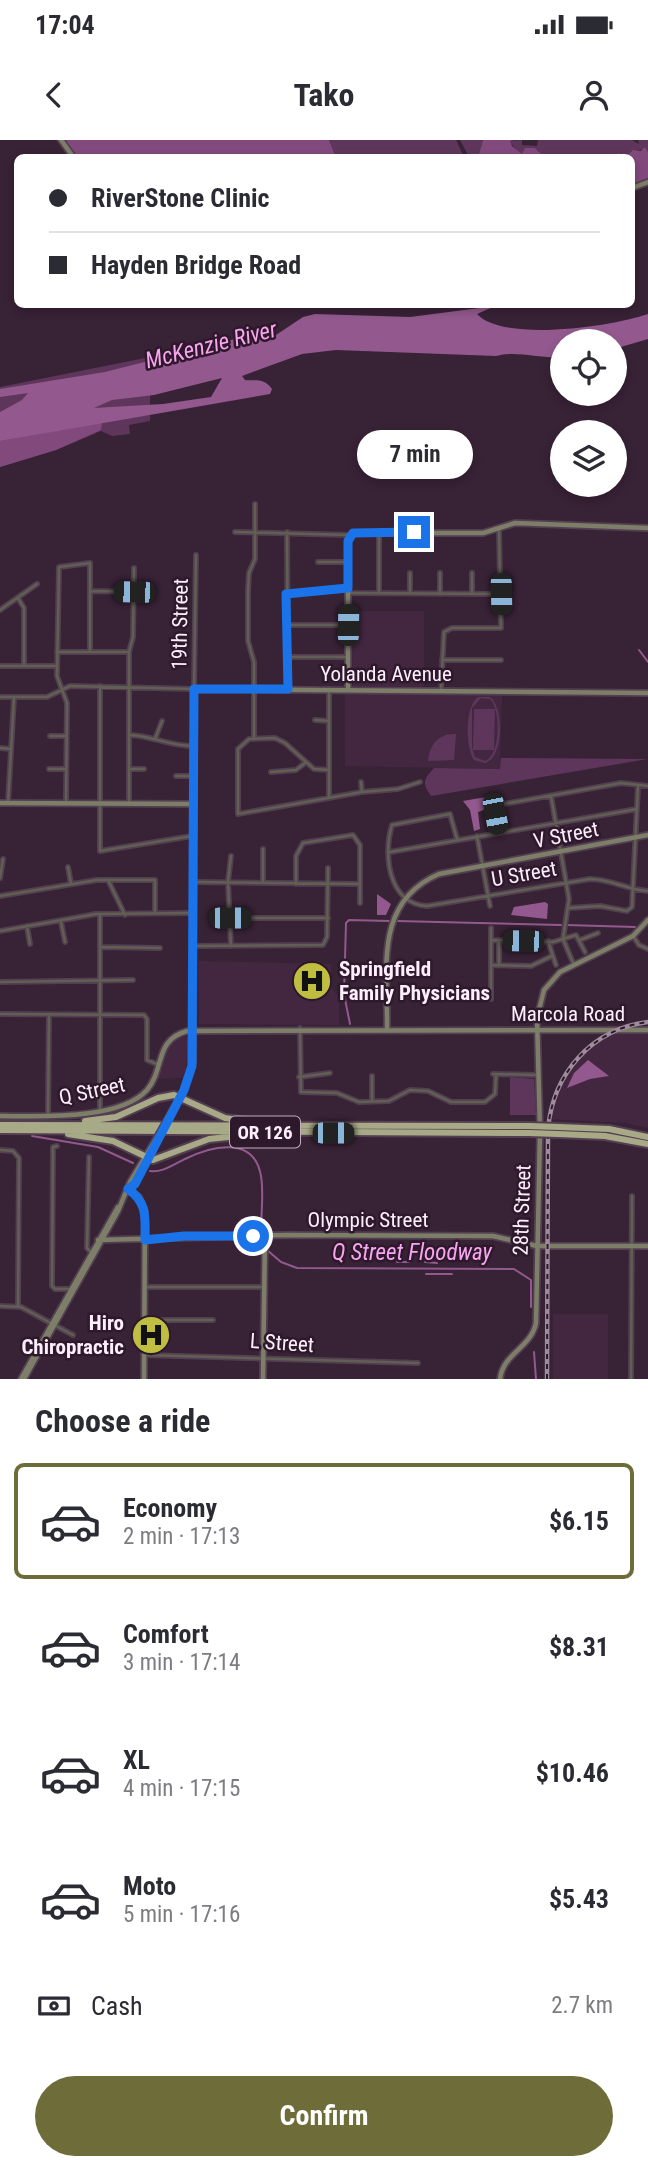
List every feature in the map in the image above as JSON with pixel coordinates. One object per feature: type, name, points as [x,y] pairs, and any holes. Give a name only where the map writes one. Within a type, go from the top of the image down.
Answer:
[{"type":"highway","points":[[48,1128],[116,1117],[158,1098],[180,1096],[225,1118],[293,1125]]},
{"type":"highway","name":"OR 126","points":[[0,1128],[293,1125],[529,1130]]},
{"type":"highway","points":[[48,1128],[113,1141],[146,1157],[160,1159],[215,1138],[313,1133]]},
{"type":"highway","name":"OR 126","points":[[48,1128],[313,1133],[608,1129],[648,1137]]},
{"type":"highway","name":"OR 126","points":[[559,1130],[648,1144]]},
{"type":"street","points":[[254,738],[248,577],[255,559],[255,504]]},
{"type":"street","points":[[235,532],[350,535],[356,532],[483,533],[515,523],[648,528]]},
{"type":"street","points":[[441,690],[444,632],[452,628],[501,628],[499,528]]},
{"type":"street","points":[[287,532],[288,689]]},
{"type":"street","points":[[379,533],[379,593]]},
{"type":"street","points":[[348,689],[350,535]]},
{"type":"street","name":"19th Street","points":[[100,1240],[129,1188],[135,1184],[146,1157],[180,1096],[192,1066],[196,555]]},
{"type":"street","points":[[318,562],[348,562]]},
{"type":"street","points":[[66,803],[67,703],[57,666],[59,568],[90,563],[90,652]]},
{"type":"street","points":[[129,804],[130,652],[133,637],[134,568]]},
{"type":"street","points":[[410,573],[410,592]]},
{"type":"street","points":[[440,573],[440,594]]},
{"type":"street","points":[[472,573],[472,594]]},
{"type":"street","points":[[0,610],[37,584]]},
{"type":"street","points":[[90,591],[146,592]]},
{"type":"street","points":[[248,591],[254,591]]},
{"type":"street","points":[[286,594],[348,591],[501,594]]},
{"type":"street","points":[[18,598],[24,608],[24,666]]},
{"type":"street","points":[[248,623],[254,623]]},
{"type":"street","points":[[289,625],[348,625]]},
{"type":"street","points":[[57,652],[130,652]]},
{"type":"street","points":[[288,657],[348,657]]},
{"type":"street","points":[[442,660],[501,660]]},
{"type":"street","points":[[0,666],[57,666]]},
{"type":"street","points":[[100,686],[100,851],[194,836]]},
{"type":"street","name":"Yolanda Avenue","points":[[0,697],[47,697],[61,688],[100,686],[648,693]]},
{"type":"street","points":[[329,689],[329,798]]},
{"type":"street","points":[[8,803],[14,697]]},
{"type":"street","points":[[315,720],[329,720]]},
{"type":"street","points":[[155,739],[162,721]]},
{"type":"street","points":[[50,736],[66,736]]},
{"type":"street","points":[[130,736],[155,739],[168,745],[194,746]]},
{"type":"street","points":[[329,770],[314,769],[280,740],[254,738],[242,743],[238,749],[238,814],[362,792],[398,789],[420,782]]},
{"type":"street","points":[[0,748],[10,749]]},
{"type":"street","points":[[271,772],[296,770],[305,763]]},
{"type":"street","points":[[49,769],[66,769]]},
{"type":"street","points":[[129,769],[144,769]]},
{"type":"street","points":[[176,776],[194,776]]},
{"type":"street","points":[[361,782],[362,792]]},
{"type":"street","points":[[499,832],[496,806],[621,783],[648,786]]},
{"type":"street","points":[[569,908],[600,906],[627,911],[632,907],[638,836],[638,786]]},
{"type":"street","points":[[551,796],[569,908],[563,939],[574,965]]},
{"type":"street","points":[[0,803],[194,804]]},
{"type":"street","points":[[390,852],[637,809]]},
{"type":"street","points":[[405,897],[391,879],[390,827],[396,823],[450,814],[457,839]]},
{"type":"street","points":[[296,884],[296,856],[303,843],[349,834],[356,836],[360,845],[360,903]]},
{"type":"street","name":"V Street","points":[[389,1029],[391,927],[405,897],[420,884],[439,874],[648,835]]},
{"type":"street","points":[[477,836],[490,906]]},
{"type":"street","points":[[262,849],[262,883]]},
{"type":"street","points":[[231,856],[228,882],[231,946]]},
{"type":"street","points":[[0,878],[3,859]]},
{"type":"street","points":[[68,867],[71,884]]},
{"type":"street","points":[[193,946],[317,947],[325,943],[328,868]]},
{"type":"street","name":"U Street","points":[[405,897],[415,904],[427,906],[604,879],[634,890],[648,891]]},
{"type":"street","points":[[108,880],[125,915]]},
{"type":"street","points":[[0,896],[108,880],[155,880],[155,914]]},
{"type":"street","points":[[193,882],[360,884]]},
{"type":"street","points":[[0,931],[100,914],[193,913]]},
{"type":"street","points":[[100,914],[100,1110]]},
{"type":"street","points":[[230,918],[328,918]]},
{"type":"street","points":[[61,920],[65,942]]},
{"type":"street","points":[[648,920],[633,936],[639,945],[648,949]]},
{"type":"street","points":[[27,926],[30,944]]},
{"type":"street","points":[[491,928],[491,999]]},
{"type":"street","points":[[580,940],[598,933]]},
{"type":"street","points":[[491,940],[548,942],[576,935],[585,952]]},
{"type":"street","name":"28th Street","points":[[500,1379],[509,1357],[527,1342],[535,1328],[540,1150],[537,1007],[544,990],[560,972],[633,936]]},
{"type":"street","points":[[499,940],[499,965]]},
{"type":"street","points":[[548,942],[556,965]]},
{"type":"street","points":[[100,947],[160,948]]},
{"type":"street","points":[[491,965],[531,966],[552,956]]},
{"type":"street","points":[[0,982],[132,980]]},
{"type":"street","points":[[0,1014],[146,1016],[147,1060],[157,1064]]},
{"type":"street","points":[[48,1116],[49,1014]]},
{"type":"street","points":[[300,1028],[301,1092],[337,1093],[351,1101],[372,1102],[389,1101],[404,1092],[417,1090],[428,1091],[446,1102],[485,1102],[495,1094],[495,1074],[537,1075]]},
{"type":"street","name":"Marcola Road","points":[[194,1030],[648,1030]]},
{"type":"street","name":"Q Street","points":[[0,1116],[48,1116],[100,1110],[131,1101],[145,1092],[152,1083],[162,1050],[170,1039],[194,1030]]},
{"type":"street","points":[[299,1077],[330,1073]]},
{"type":"street","points":[[372,1076],[372,1102]]},
{"type":"street","points":[[57,1146],[53,1147],[52,1286],[55,1289],[73,1289]]},
{"type":"street","points":[[0,1150],[15,1153],[19,1158],[18,1307]]},
{"type":"street","points":[[89,1157],[87,1240],[91,1252]]},
{"type":"street","points":[[129,1188],[145,1208],[144,1379]]},
{"type":"street","points":[[631,1379],[632,1196]]},
{"type":"street","name":"Olympic Street","points":[[87,1240],[145,1240],[184,1236],[500,1236],[537,1246],[648,1246]]},
{"type":"street","points":[[263,1379],[265,1236]]},
{"type":"street","points":[[73,1289],[100,1240]]},
{"type":"street","points":[[22,1379],[100,1240]]},
{"type":"street","points":[[145,1287],[264,1287]]},
{"type":"street","points":[[0,1306],[18,1307],[73,1335]]},
{"type":"street","points":[[144,1320],[213,1320]]},
{"type":"street","name":"L Street","points":[[144,1355],[263,1356],[281,1361],[418,1363]]},
{"type":"shaded area","points":[[65,140],[329,140],[335,154],[75,154]]},
{"type":"shaded area","points":[[329,140],[456,140],[463,154],[335,154]]},
{"type":"shaded area","points":[[460,140],[483,140],[479,154],[467,154]]},
{"type":"shaded area","points":[[483,140],[515,140],[510,141],[512,146],[522,154],[479,154]]},
{"type":"shaded area","points":[[522,140],[522,145],[537,146],[538,140],[632,140],[639,144],[638,140],[648,140],[648,152],[638,150],[630,154],[538,154],[535,148],[525,149],[523,154],[520,154],[509,141]]},
{"type":"shaded area","points":[[645,147],[648,152],[648,180],[635,185],[635,154],[629,154],[633,150],[641,151]]},
{"type":"shaded area","points":[[525,148],[535,148],[541,154],[522,154]]},
{"type":"shaded area","points":[[490,308],[477,314],[491,323],[510,328],[550,329],[550,357],[336,350],[302,354],[242,376],[245,380],[266,383],[272,389],[270,394],[0,441],[0,412],[22,400],[28,393],[0,397],[0,389],[105,372],[235,339],[276,335],[303,317],[315,314],[410,317]],"holes":[[[222,378],[211,397],[163,404],[94,408],[112,400],[154,395]]]},
{"type":"shaded area","points":[[648,314],[648,339],[627,345],[627,329],[560,329],[611,323]]},
{"type":"shaded area","points":[[150,357],[150,421],[129,425],[130,434],[112,436],[101,431],[56,450],[0,467],[0,387]]},
{"type":"shaded area","points":[[102,422],[101,430],[56,450],[0,467],[0,441]]},
{"type":"shaded area","points":[[351,611],[424,611],[424,687],[353,686]]},
{"type":"shaded area","points":[[345,691],[502,692],[500,769],[345,766]]},
{"type":"shaded area","points":[[478,697],[490,697],[495,703],[500,721],[496,752],[485,763],[474,760],[469,746],[469,717],[471,709]],"holes":[[[481,698],[490,699],[496,712],[498,732],[494,750],[485,761],[475,757],[472,748],[472,708]]]},
{"type":"shaded area","points":[[474,709],[495,709],[494,750],[473,750]]},
{"type":"shaded area","points":[[456,734],[454,760],[428,761],[436,741],[445,735]]},
{"type":"shaded area","points":[[501,758],[648,759],[431,796],[426,788],[426,779],[434,768],[500,769]]},
{"type":"shaded area","points":[[486,797],[487,809],[478,812],[480,829],[474,831],[470,810],[463,801]]},
{"type":"shaded area","points":[[377,894],[391,904],[386,915],[377,915]]},
{"type":"shaded area","points":[[545,902],[548,904],[547,919],[511,915],[514,907]]},
{"type":"shaded area","points":[[198,961],[331,964],[331,988],[339,996],[339,1025],[199,1024]]},
{"type":"shaded area","points":[[613,1034],[648,1034],[648,1128],[625,1123],[548,1119],[566,1072],[582,1053]]},
{"type":"shaded area","points":[[186,1036],[189,1040],[184,1078],[157,1079],[166,1050],[178,1038]]},
{"type":"shaded area","points":[[588,1060],[609,1076],[590,1079],[567,1088],[574,1073]]},
{"type":"shaded area","points":[[510,1077],[534,1079],[536,1115],[510,1115]]},
{"type":"shaded area","points":[[553,1314],[608,1314],[608,1379],[553,1379]]},
{"type":"waterway","points":[[639,650],[648,662]]},
{"type":"waterway","points":[[350,1024],[344,994],[346,923],[349,920],[389,921]]},
{"type":"waterway","points":[[397,921],[561,925]]},
{"type":"waterway","points":[[566,925],[635,927]]},
{"type":"waterway","name":"Q Street Floodway","points":[[0,1120],[21,1121]]},
{"type":"waterway","name":"Q Street Floodway","points":[[32,1136],[98,1147],[133,1163]]},
{"type":"waterway","name":"Q Street Floodway","points":[[150,1171],[163,1169],[207,1150],[230,1147],[241,1149],[250,1154],[257,1163],[261,1176],[261,1231]]},
{"type":"waterway","name":"Q Street Floodway","points":[[267,1250],[281,1262],[297,1268],[514,1269],[531,1280],[531,1307]]},
{"type":"waterway","points":[[397,1262],[409,1262]]},
{"type":"waterway","points":[[425,1262],[437,1263]]},
{"type":"waterway","points":[[426,1274],[452,1274]]},
{"type":"waterway","name":"Q Street Floodway","points":[[534,1352],[536,1379]]},
{"type":"railway","points":[[547,1379],[548,1129],[551,1109],[558,1090],[578,1057],[609,1034],[648,1022]]},
{"type":"place","name":"Springfield Family Physicians","points":[[312,981]]},
{"type":"place","name":"Hiro Chiropractic","points":[[151,1335]]},
{"type":"route","points":[[253,1236],[184,1236],[145,1240],[145,1208],[139,1198],[128,1189],[135,1184],[146,1157],[191,1074],[194,1037],[194,689],[288,689],[289,611],[286,594],[348,588],[348,541],[353,533],[414,532]]},
{"type":"water label","name":"McKenzie River","points":[[211,345]]}]
